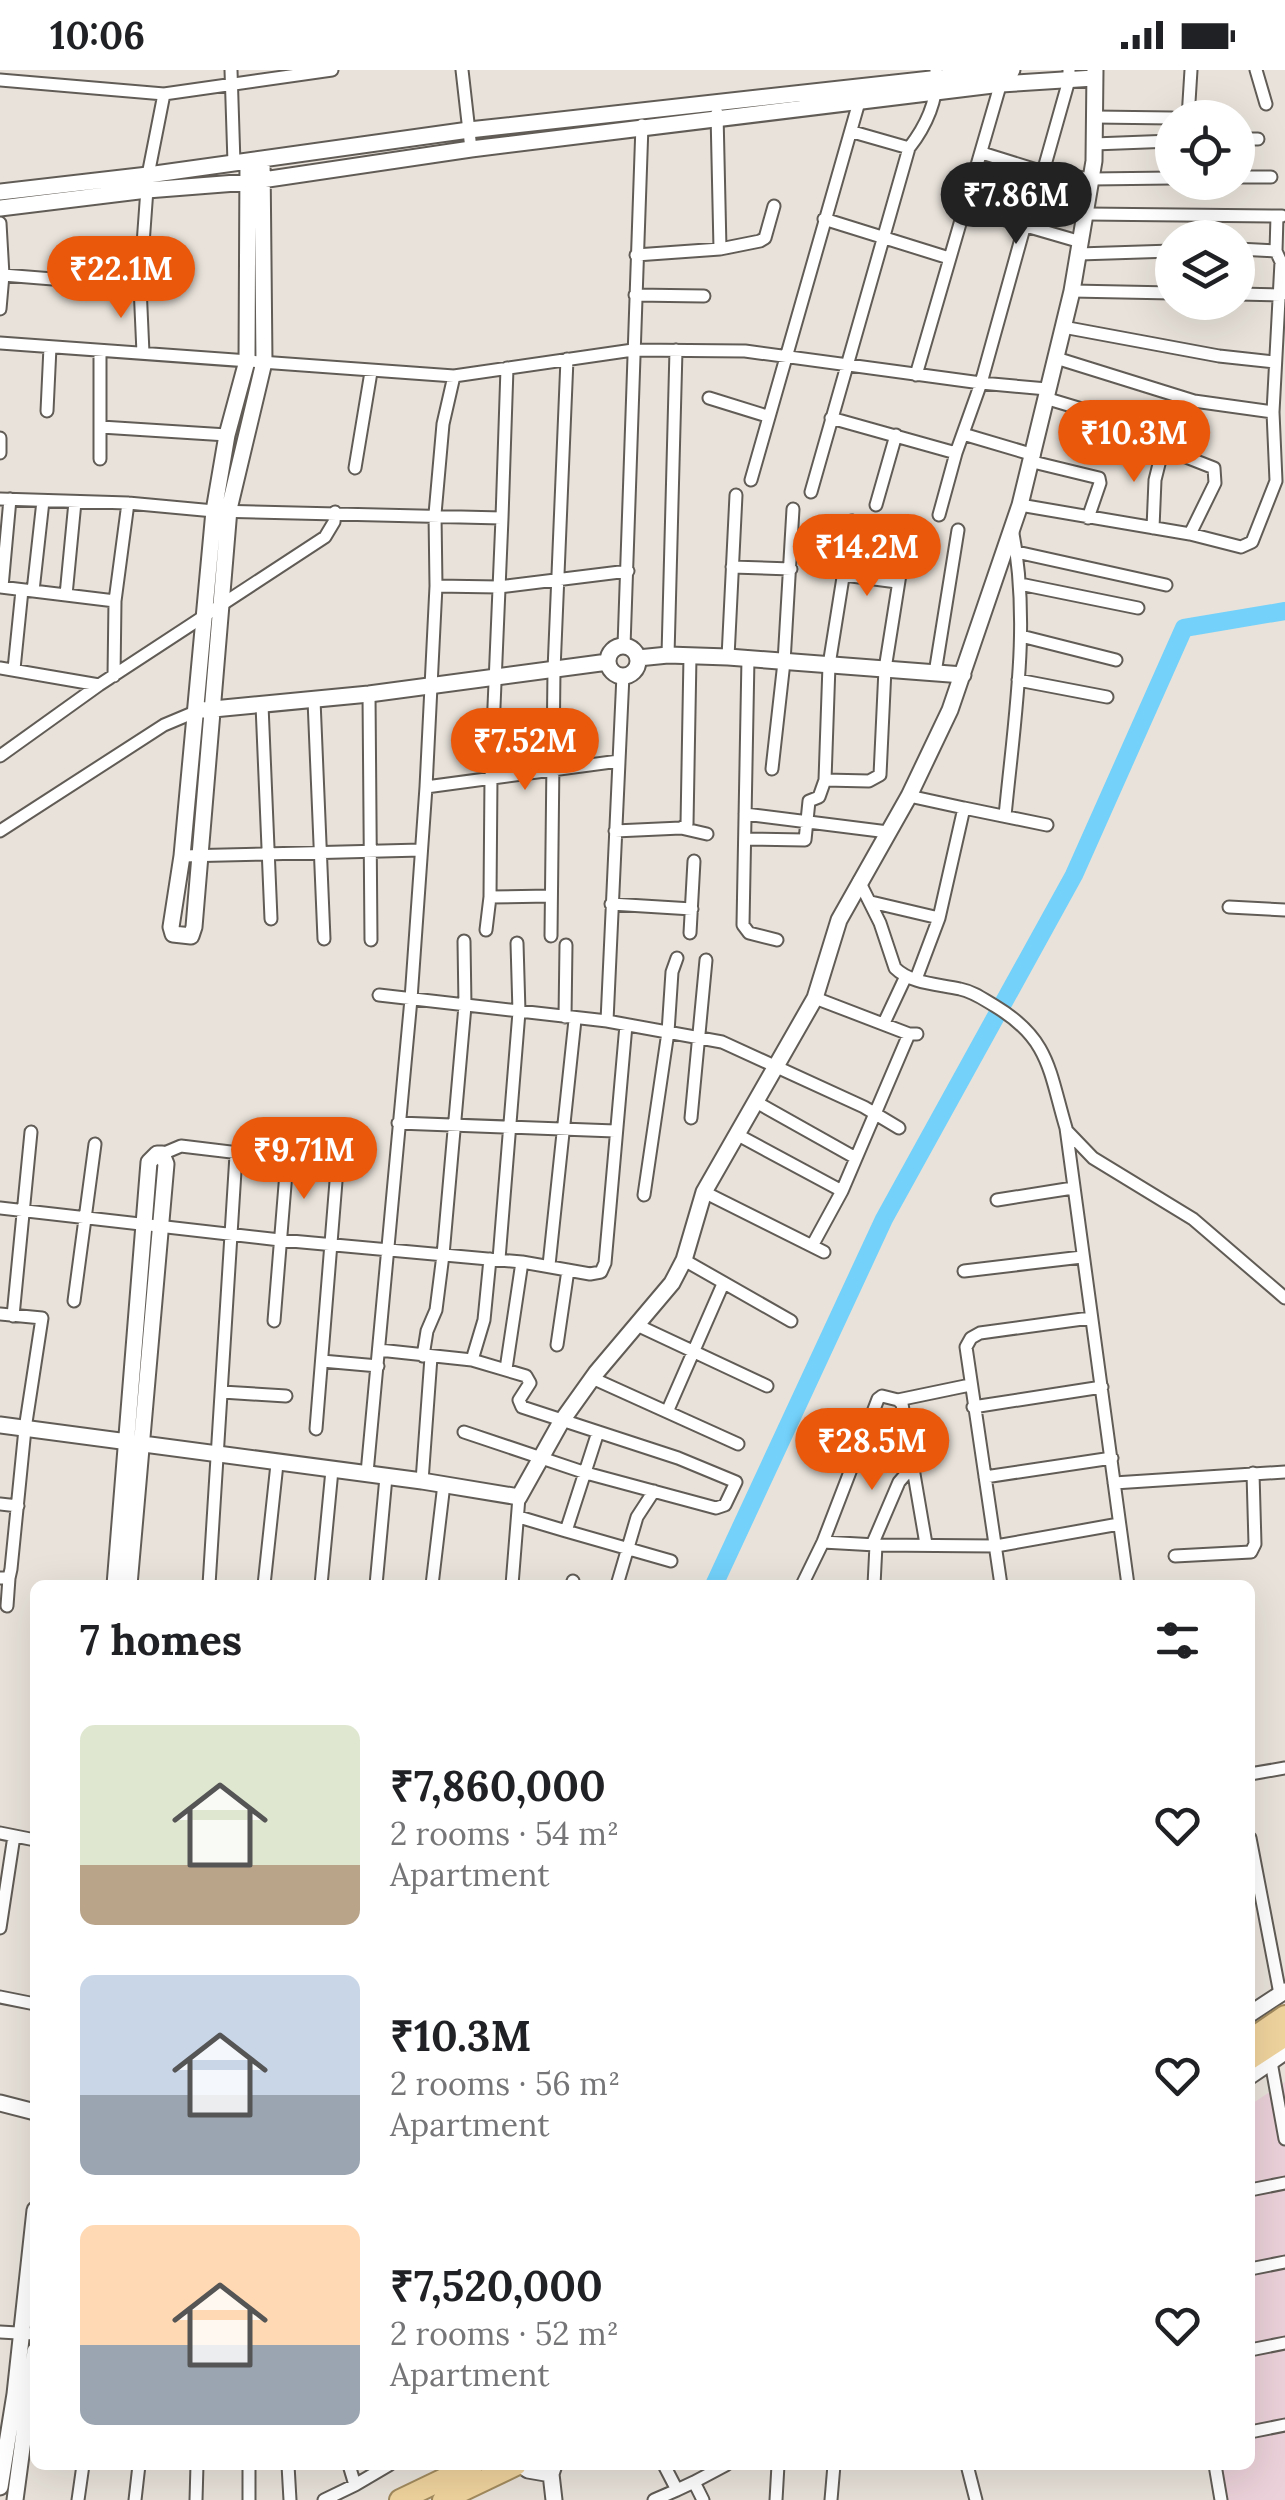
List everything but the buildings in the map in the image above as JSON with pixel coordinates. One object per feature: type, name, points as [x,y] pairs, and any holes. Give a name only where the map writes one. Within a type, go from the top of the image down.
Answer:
[{"type":"highway","points":[[1255,2037],[1285,2016]]},
{"type":"highway","points":[[1260,2060],[1285,2036]]},
{"type":"highway","points":[[407,2496],[462,2470]]},
{"type":"highway","points":[[443,2500],[508,2470]]},
{"type":"street","points":[[0,80],[164,94],[231,76],[332,70]]},
{"type":"street","points":[[462,70],[471,148]]},
{"type":"street","points":[[1190,100],[1191,70]]},
{"type":"street","points":[[1256,70],[1266,104]]},
{"type":"street","points":[[916,375],[1005,74]]},
{"type":"street","points":[[0,192],[147,182],[256,181],[471,148],[642,128],[717,111],[936,80],[1005,74],[1095,74],[1092,179],[1072,291],[1034,458],[963,675],[909,796],[839,920],[816,998],[704,1192],[684,1260],[672,1283],[592,1378],[538,1458],[518,1497],[513,1580]]},
{"type":"street","points":[[1043,172],[1069,75]]},
{"type":"street","points":[[231,76],[248,161],[256,181],[264,362],[222,510],[204,615],[182,856],[171,927],[173,934],[185,937],[190,936],[194,927],[221,604],[222,510],[227,436],[246,361],[256,181]]},
{"type":"street","points":[[0,208],[248,161],[469,130],[642,110],[717,111],[859,102],[936,80]]},
{"type":"street","points":[[811,492],[909,148],[924,128],[936,80]]},
{"type":"street","points":[[144,353],[140,286],[147,182],[164,94]]},
{"type":"street","points":[[751,480],[859,102]]},
{"type":"street","points":[[624,646],[642,110]]},
{"type":"street","points":[[717,111],[720,249]]},
{"type":"street","points":[[1095,117],[1155,118]]},
{"type":"street","points":[[853,132],[909,148]]},
{"type":"street","points":[[1094,144],[1155,142]]},
{"type":"street","points":[[982,153],[1043,172],[1092,179],[1155,178]]},
{"type":"street","points":[[1255,177],[1271,177]]},
{"type":"street","points":[[636,254],[720,249],[765,238],[774,206]]},
{"type":"street","points":[[964,208],[1080,248],[1155,250]]},
{"type":"street","points":[[1020,505],[1190,534],[1241,547],[1252,542],[1276,481],[1272,412],[1280,295],[1281,262],[1276,251],[1280,216],[1087,214]]},
{"type":"street","points":[[824,220],[949,258]]},
{"type":"street","points":[[0,223],[0,309]]},
{"type":"street","points":[[939,515],[1024,228]]},
{"type":"street","points":[[1255,250],[1276,251]]},
{"type":"street","points":[[3,275],[140,286]]},
{"type":"street","points":[[1072,291],[1155,293]]},
{"type":"street","points":[[1255,294],[1280,295]]},
{"type":"street","points":[[634,295],[704,296]]},
{"type":"street","points":[[1063,327],[1218,356],[1275,362]]},
{"type":"street","points":[[0,343],[454,376],[632,350],[745,351],[1046,393],[1216,471],[1215,482],[1190,534]]},
{"type":"street","points":[[48,411],[50,347]]},
{"type":"street","points":[[668,655],[676,350]]},
{"type":"street","points":[[100,351],[100,459]]},
{"type":"street","points":[[1056,358],[1194,401],[1272,412]]},
{"type":"street","points":[[551,936],[554,670],[567,359]]},
{"type":"street","points":[[486,930],[508,368]]},
{"type":"street","points":[[356,468],[371,372]]},
{"type":"street","points":[[367,1473],[411,1000],[436,586],[435,514],[445,411],[454,376]]},
{"type":"street","points":[[709,398],[767,416]]},
{"type":"street","points":[[831,418],[956,453]]},
{"type":"street","points":[[101,427],[227,436]]},
{"type":"street","points":[[963,434],[1098,478],[1100,483],[1088,518]]},
{"type":"street","points":[[876,505],[896,435]]},
{"type":"street","points":[[0,438],[0,453]]},
{"type":"street","points":[[1152,528],[1155,480],[1163,448]]},
{"type":"street","points":[[728,656],[736,495]]},
{"type":"street","points":[[115,600],[1,587],[5,499],[502,518]]},
{"type":"street","points":[[43,500],[27,590],[7,668],[98,685]]},
{"type":"street","points":[[66,595],[74,502]]},
{"type":"street","points":[[114,676],[115,600],[128,504]]},
{"type":"street","points":[[772,770],[784,662],[793,509]]},
{"type":"street","points":[[0,756],[98,685],[325,537],[335,512]]},
{"type":"street","points":[[746,839],[804,840],[809,801],[819,797],[825,780],[829,665],[852,521]]},
{"type":"street","points":[[825,780],[869,781],[880,775],[885,669],[908,524]]},
{"type":"street","points":[[1005,816],[1021,636],[1020,584],[1012,528]]},
{"type":"street","points":[[935,673],[958,530]]},
{"type":"street","points":[[1017,552],[1166,585]]},
{"type":"street","points":[[732,566],[791,569]]},
{"type":"street","points":[[436,586],[499,587],[628,572]]},
{"type":"street","points":[[844,574],[897,582]]},
{"type":"street","points":[[1020,584],[1138,608]]},
{"type":"street","points":[[1021,636],[1116,660]]},
{"type":"street","points":[[624,646],[638,658],[633,672],[623,676],[611,670],[608,662],[611,651],[624,646]]},
{"type":"street","points":[[681,828],[690,818],[690,656]]},
{"type":"street","points":[[638,658],[728,656],[963,675]]},
{"type":"street","points":[[748,658],[742,925],[749,934],[777,940]]},
{"type":"street","points":[[0,831],[164,725],[194,712],[212,707],[370,694],[608,662]]},
{"type":"street","points":[[607,1021],[623,676]]},
{"type":"street","points":[[1018,680],[1107,697]]},
{"type":"street","points":[[370,694],[371,940]]},
{"type":"street","points":[[314,700],[324,939]]},
{"type":"street","points":[[262,705],[271,919]]},
{"type":"street","points":[[426,787],[619,761]]},
{"type":"street","points":[[909,796],[1048,825]]},
{"type":"street","points":[[884,1023],[911,978],[939,918],[964,808]]},
{"type":"street","points":[[745,814],[888,832]]},
{"type":"street","points":[[615,831],[681,828],[707,834]]},
{"type":"street","points":[[182,856],[421,850]]},
{"type":"street","points":[[690,933],[694,862]]},
{"type":"street","points":[[859,881],[871,902],[895,968],[911,978],[975,993],[1028,1028],[1040,1046],[1066,1128],[1127,1580]]},
{"type":"street","points":[[490,898],[550,896]]},
{"type":"street","points":[[871,902],[939,918]]},
{"type":"street","points":[[611,904],[692,909]]},
{"type":"street","points":[[1229,907],[1285,910]]},
{"type":"street","points":[[422,1480],[427,1332],[436,1310],[443,1255],[465,1006],[464,941]]},
{"type":"street","points":[[472,1360],[495,1259],[510,1127],[519,1012],[517,943]]},
{"type":"street","points":[[549,1265],[570,1018],[566,945]]},
{"type":"street","points":[[644,1195],[668,1032],[672,972],[677,958]]},
{"type":"street","points":[[691,1118],[706,960]]},
{"type":"street","points":[[380,995],[607,1021],[701,1037],[735,1046],[899,1128]]},
{"type":"street","points":[[704,1192],[818,1249],[854,1157],[913,1034],[816,998]]},
{"type":"street","points":[[0,1208],[601,1272],[626,1025]]},
{"type":"street","points":[[756,1102],[854,1157]]},
{"type":"street","points":[[398,1123],[615,1131]]},
{"type":"street","points":[[1066,1128],[1080,1149],[1194,1219],[1285,1298]]},
{"type":"street","points":[[7,1606],[4,1578],[18,1506],[42,1318],[6,1315],[24,1211],[31,1132]]},
{"type":"street","points":[[738,1135],[842,1191]]},
{"type":"street","points":[[74,1301],[96,1144]]},
{"type":"street","points":[[129,1580],[135,1444],[153,1225],[149,1162],[157,1154],[181,1146],[330,1164],[337,1170],[316,1429]]},
{"type":"street","points":[[209,1580],[236,1155]]},
{"type":"street","points":[[274,1321],[287,1160]]},
{"type":"street","points":[[997,1200],[1073,1188]]},
{"type":"street","points":[[964,1271],[1082,1257]]},
{"type":"street","points":[[684,1260],[792,1322]]},
{"type":"street","points":[[506,1369],[522,1262]]},
{"type":"street","points":[[557,1346],[568,1270]]},
{"type":"street","points":[[666,1412],[724,1284]]},
{"type":"street","points":[[1000,1580],[966,1347],[980,1333],[1090,1318]]},
{"type":"street","points":[[639,1326],[767,1386]]},
{"type":"street","points":[[379,1350],[472,1360],[506,1369],[529,1378],[519,1400],[522,1408],[736,1482],[721,1508],[538,1458],[464,1432]]},
{"type":"street","points":[[322,1361],[378,1366]]},
{"type":"street","points":[[592,1378],[738,1444]]},
{"type":"street","points":[[898,1400],[970,1385]]},
{"type":"street","points":[[973,1407],[1102,1388]]},
{"type":"street","points":[[222,1392],[286,1396]]},
{"type":"street","points":[[804,1580],[878,1399],[888,1396],[902,1404],[926,1544]]},
{"type":"street","points":[[0,1425],[422,1480],[518,1497]]},
{"type":"street","points":[[566,1531],[598,1432]]},
{"type":"street","points":[[115,1580],[135,1444]]},
{"type":"street","points":[[984,1477],[1112,1458]]},
{"type":"street","points":[[265,1580],[277,1464]]},
{"type":"street","points":[[874,1580],[874,1545],[899,1482],[912,1466]]},
{"type":"street","points":[[321,1580],[332,1470]]},
{"type":"street","points":[[1114,1483],[1285,1472]]},
{"type":"street","points":[[1175,1556],[1251,1552],[1255,1544],[1252,1473]]},
{"type":"street","points":[[376,1580],[386,1477]]},
{"type":"street","points":[[433,1580],[444,1484]]},
{"type":"street","points":[[618,1580],[638,1517],[654,1491]]},
{"type":"street","points":[[0,1504],[18,1506]]},
{"type":"street","points":[[519,1518],[670,1561]]},
{"type":"street","points":[[822,1542],[996,1546],[1119,1524]]},
{"type":"street","points":[[1255,1773],[1285,1768]]},
{"type":"street","points":[[0,1833],[30,1839]]},
{"type":"street","points":[[0,1928],[14,1836]]},
{"type":"street","points":[[1255,1865],[1282,1993],[1255,2011]]},
{"type":"street","points":[[0,1997],[30,2003]]},
{"type":"street","points":[[1285,2052],[1260,2060],[1285,2139]]},
{"type":"street","points":[[0,2103],[30,2111]]},
{"type":"street","points":[[1255,2189],[1285,2183]]},
{"type":"street","points":[[1255,2268],[1285,2262]]},
{"type":"street","points":[[0,2487],[7,2393],[28,2334],[30,2299]]},
{"type":"street","points":[[0,2332],[28,2334]]},
{"type":"street","points":[[1255,2349],[1285,2343]]},
{"type":"street","points":[[15,2500],[30,2424]]},
{"type":"street","points":[[1255,2431],[1285,2425]]},
{"type":"street","points":[[78,2500],[82,2470]]},
{"type":"street","points":[[134,2500],[138,2470]]},
{"type":"street","points":[[196,2500],[197,2470]]},
{"type":"street","points":[[248,2500],[249,2470]]},
{"type":"street","points":[[288,2470],[290,2500]]},
{"type":"street","points":[[350,2470],[355,2486]]},
{"type":"street","points":[[324,2500],[381,2470]]},
{"type":"street","points":[[552,2470],[554,2500]]},
{"type":"street","points":[[667,2470],[677,2490]]},
{"type":"street","points":[[654,2500],[717,2470]]},
{"type":"street","points":[[776,2500],[778,2470]]},
{"type":"street","points":[[831,2500],[834,2470]]},
{"type":"street","points":[[968,2470],[976,2500]]},
{"type":"street","points":[[1216,2470],[1221,2500]]},
{"type":"street","points":[[694,2482],[703,2500]]},
{"type":"shaded area","points":[[1285,2082],[1285,2500],[1226,2500],[1221,2470],[1255,2470],[1255,2102]]},
{"type":"waterway","points":[[716,1580],[884,1219],[1074,875],[1184,628],[1285,611]]}]
